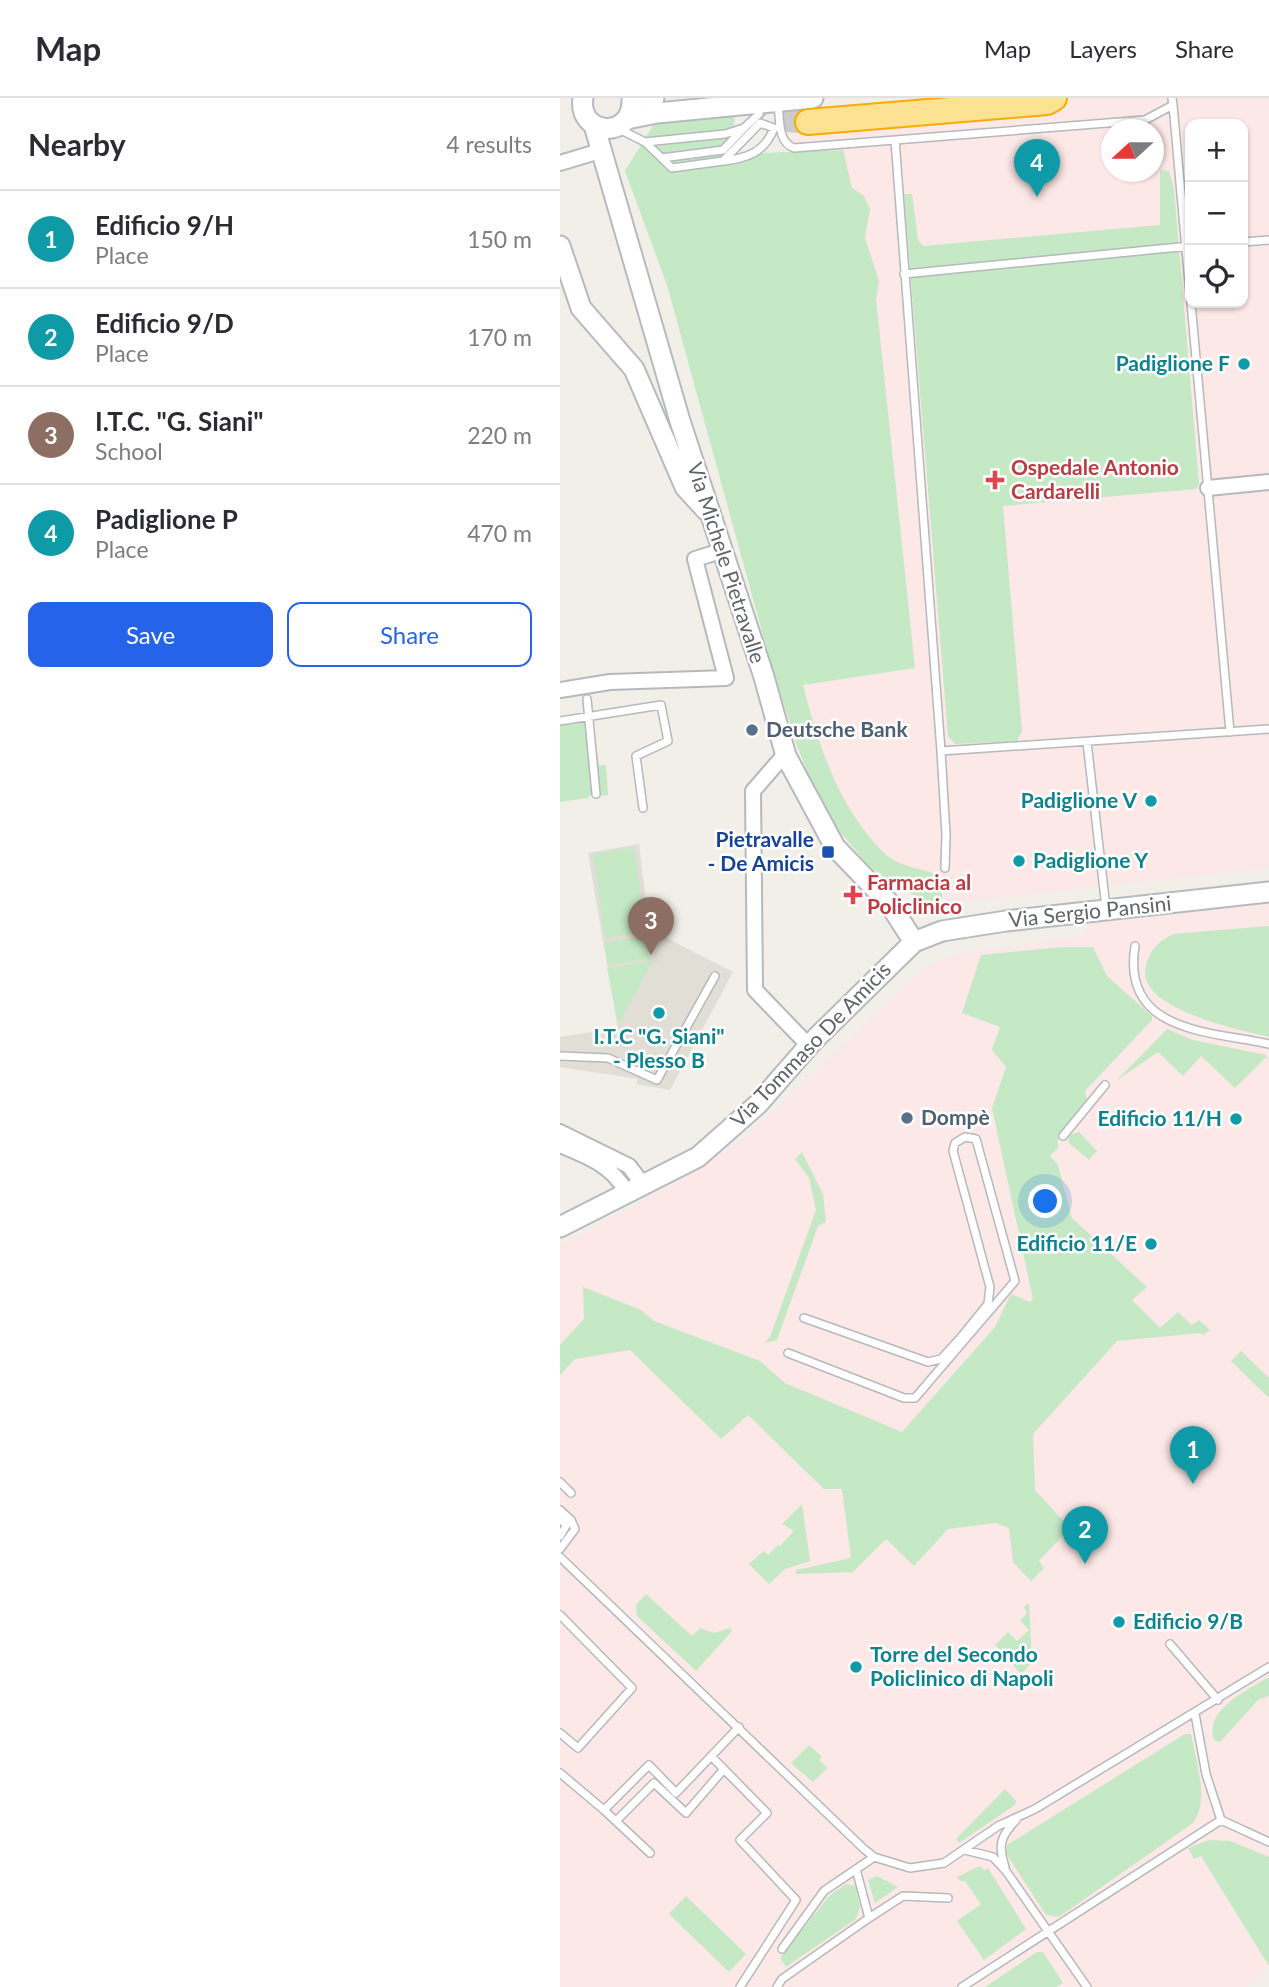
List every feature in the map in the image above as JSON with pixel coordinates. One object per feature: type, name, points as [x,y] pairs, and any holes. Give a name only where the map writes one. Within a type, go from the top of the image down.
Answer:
[{"type":"highway","points":[[807,122],[1047,102],[1054,98]]},
{"type":"main road","name":"Via Michele Pietravalle","points":[[583,98],[583,112],[594,125],[721,551],[786,755],[835,846],[889,903],[914,942]]},
{"type":"main road","points":[[621,123],[632,109],[632,98]]},
{"type":"main road","points":[[646,98],[654,98]]},
{"type":"main road","points":[[594,125],[621,123],[657,113],[765,106],[813,98]]},
{"type":"main road","points":[[560,246],[581,307],[630,363],[689,494],[710,513]]},
{"type":"main road","name":"Via Sergio Pansini","points":[[914,942],[942,931],[1269,892]]},
{"type":"main road","name":"Via Tommaso De Amicis","points":[[560,1227],[634,1187],[698,1157],[758,1104],[811,1044],[914,942]]},
{"type":"street","points":[[564,162],[600,151]]},
{"type":"street","points":[[1208,488],[1269,482]]},
{"type":"street","points":[[560,690],[610,682],[726,678],[695,559],[721,551]]},
{"type":"street","points":[[786,755],[756,791],[759,989],[811,1044]]},
{"type":"street","points":[[560,1132],[629,1166],[634,1187]]},
{"type":"street","points":[[560,1145],[596,1160],[634,1187]]},
{"type":"lane","points":[[765,106],[782,139],[794,148],[1145,120],[1173,101],[1188,245]]},
{"type":"lane","points":[[621,123],[672,168],[748,158],[769,142],[774,128],[765,106]]},
{"type":"lane","points":[[662,158],[723,150],[765,106]]},
{"type":"lane","points":[[723,161],[760,123],[774,128]]},
{"type":"lane","points":[[645,142],[725,134],[744,128]]},
{"type":"lane","points":[[895,140],[941,751],[946,835],[944,868]]},
{"type":"lane","points":[[1248,242],[1269,240]]},
{"type":"lane","points":[[904,274],[1185,246]]},
{"type":"lane","points":[[1191,308],[1230,733]]},
{"type":"lane","points":[[587,699],[590,717],[589,744],[596,794]]},
{"type":"lane","points":[[560,721],[661,705],[668,741],[636,756],[643,808]]},
{"type":"lane","points":[[941,751],[1269,729]]},
{"type":"lane","points":[[1087,742],[1106,910]]},
{"type":"lane","points":[[1135,946],[1132,967],[1137,988],[1163,1019],[1196,1032],[1269,1044]]},
{"type":"lane","points":[[560,1056],[608,1058],[657,1080],[715,976]]},
{"type":"lane","points":[[1063,1136],[1105,1085]]},
{"type":"lane","points":[[788,1353],[904,1398],[915,1398],[1015,1280],[975,1139],[965,1137],[955,1143],[953,1151],[990,1287],[988,1304],[942,1359],[928,1362],[804,1318]]},
{"type":"lane","points":[[560,1482],[571,1493]]},
{"type":"lane","points":[[560,1510],[571,1520],[575,1529],[560,1549]]},
{"type":"lane","points":[[560,1517],[566,1526],[560,1536]]},
{"type":"lane","points":[[560,1557],[874,1857],[910,1868],[944,1863],[965,1850],[973,1841],[1017,1819],[1269,1667]]},
{"type":"lane","points":[[560,1615],[632,1688],[578,1748],[560,1733]]},
{"type":"lane","points":[[1170,1644],[1218,1700]]},
{"type":"lane","points":[[1195,1714],[1206,1774],[1221,1821],[1269,1842]]},
{"type":"lane","points":[[604,1810],[649,1765],[676,1793],[739,1727]]},
{"type":"lane","points":[[712,1757],[767,1813],[740,1840],[796,1900],[740,1987]]},
{"type":"lane","points":[[616,1821],[654,1783],[686,1812],[724,1769]]},
{"type":"lane","points":[[560,1773],[650,1853]]},
{"type":"lane","points":[[1006,1871],[999,1847],[1002,1834],[1017,1819]]},
{"type":"lane","points":[[962,1987],[1048,1929],[1221,1821]]},
{"type":"lane","points":[[965,1850],[993,1857],[1006,1871],[1087,1987]]},
{"type":"lane","points":[[782,1949],[824,1891],[874,1857]]},
{"type":"lane","points":[[856,1869],[869,1918]]},
{"type":"lane","points":[[778,1987],[782,1979],[903,1896],[948,1898]]},
{"type":"shaded area","name":"Ospedale Antonio Cardarelli","points":[[933,98],[1269,98],[1269,868],[942,904],[921,899],[894,885],[868,865],[797,746],[769,657],[667,285],[796,173],[791,110]]},
{"type":"shaded area","points":[[639,844],[649,929],[733,972],[670,1090],[636,1084],[638,1079],[560,1067],[560,1037],[618,1028],[588,853]]},
{"type":"shaded area","points":[[1269,903],[1269,1966],[1247,1987],[560,1987],[560,1245],[676,1184],[749,1134],[929,965],[955,955],[1084,936],[1091,922]]},
{"type":"green space","points":[[721,110],[735,118],[726,164],[747,162],[761,153],[843,150],[842,145],[852,188],[864,196],[870,209],[865,238],[879,281],[876,299],[915,668],[803,685],[823,752],[854,816],[868,836],[891,859],[942,878],[942,904],[921,899],[894,885],[868,865],[830,820],[818,798],[797,746],[769,657],[667,285],[625,171],[660,114]]},
{"type":"green space","points":[[1164,170],[1169,171],[1174,189],[1199,484],[1196,489],[1003,506],[1022,731],[1017,741],[955,744],[948,736],[904,194],[912,194],[918,240],[923,246],[1160,225],[1160,182],[1164,182]]},
{"type":"green space","points":[[585,722],[592,793],[588,798],[560,802],[560,726]]},
{"type":"green space","points":[[596,743],[599,765],[606,765],[608,795],[598,796],[591,744]]},
{"type":"green space","points":[[634,848],[647,932],[605,938],[593,854]]},
{"type":"green space","points":[[1269,926],[1269,1037],[1215,1023],[1172,1006],[1156,994],[1147,981],[1146,966],[1152,951],[1173,934]]},
{"type":"green space","points":[[648,936],[651,959],[608,965],[604,943]]},
{"type":"green space","points":[[1062,947],[1093,947],[1107,976],[1152,1016],[1152,1020],[1085,1091],[1087,1101],[1058,1136],[1058,1148],[1050,1156],[1058,1165],[1072,1218],[1147,1287],[1132,1300],[1160,1328],[1178,1312],[1192,1325],[1199,1320],[1210,1330],[1203,1335],[1200,1333],[1117,1341],[1033,1434],[1035,1490],[1070,1528],[1039,1561],[1044,1568],[1031,1581],[1013,1562],[1009,1528],[995,1523],[948,1529],[914,1566],[886,1539],[853,1572],[796,1574],[796,1570],[851,1558],[842,1489],[824,1489],[748,1415],[721,1439],[630,1350],[575,1359],[560,1375],[560,1345],[584,1319],[583,1287],[641,1310],[654,1321],[760,1361],[785,1383],[902,1432],[995,1327],[1011,1294],[1030,1302],[1033,1299],[992,1108],[1006,1067],[992,1050],[1000,1027],[962,1013],[981,955]]},
{"type":"green space","points":[[653,961],[618,1025],[607,968]]},
{"type":"green space","points":[[1167,1029],[1193,1040],[1266,1055],[1269,1059],[1266,1057],[1235,1088],[1201,1056],[1183,1076],[1158,1052],[1116,1081]]},
{"type":"green space","points":[[1079,1132],[1097,1151],[1089,1160],[1068,1142],[1070,1135]]},
{"type":"green space","points":[[802,1152],[823,1194],[826,1222],[818,1226],[777,1340],[764,1343],[770,1337],[816,1210],[809,1178],[795,1159]]},
{"type":"green space","points":[[1241,1351],[1269,1378],[1269,1398],[1231,1361]]},
{"type":"green space","points":[[802,1504],[810,1561],[785,1569],[769,1584],[749,1564],[764,1551],[768,1555],[794,1531],[782,1524]]},
{"type":"green space","points":[[646,1594],[692,1636],[700,1628],[714,1633],[730,1628],[732,1631],[696,1671],[637,1616],[636,1605]]},
{"type":"green space","points":[[1029,1603],[1032,1662],[1021,1674],[995,1645],[1008,1632],[1017,1641],[1029,1630],[1020,1620],[1027,1613],[1024,1607]]},
{"type":"green space","points":[[1269,1677],[1269,1696],[1258,1700],[1220,1742],[1214,1740],[1212,1729],[1221,1710],[1240,1694]]},
{"type":"green space","points":[[1185,1734],[1191,1734],[1201,1793],[1201,1804],[1193,1823],[1059,1917],[1046,1915],[1007,1855],[1007,1845]]},
{"type":"green space","points":[[809,1745],[822,1757],[819,1760],[827,1768],[813,1782],[791,1763]]},
{"type":"green space","points":[[1005,1789],[1016,1801],[1015,1805],[959,1843],[956,1839]]},
{"type":"green space","points":[[1209,1840],[1230,1841],[1269,1857],[1269,1966],[1201,1856],[1194,1859],[1188,1848]]},
{"type":"green space","points":[[980,1866],[984,1870],[988,1868],[1026,1929],[984,1960],[957,1921],[981,1904],[965,1881],[960,1881],[957,1877]]},
{"type":"green space","points":[[877,1876],[898,1887],[875,1903],[868,1880]]},
{"type":"green space","points":[[846,1884],[855,1886],[860,1907],[856,1919],[786,1967],[780,1958],[829,1896]]},
{"type":"green space","points":[[686,1896],[746,1954],[729,1972],[669,1914]]},
{"type":"green space","points":[[1037,1952],[1043,1952],[1063,1983],[1056,1987],[985,1987]]},
{"type":"tunnel","points":[[749,98],[770,118],[808,122]]},
{"type":"place","name":"Padiglione P","points":[[1037,197]]},
{"type":"place","name":"Padiglione F","points":[[1244,364]]},
{"type":"place","name":"Ospedale Antonio Cardarelli","points":[[995,480]]},
{"type":"place","name":"Deutsche Bank","points":[[752,730]]},
{"type":"place","name":"Padiglione V","points":[[1151,801]]},
{"type":"place","name":"Pietravalle - De Amicis","points":[[828,852]]},
{"type":"place","name":"Padiglione Y","points":[[1019,861]]},
{"type":"place","name":"Farmacia al Policlinico","points":[[853,895]]},
{"type":"place","name":"I.T.C. \"G. Siani\"","points":[[651,955]]},
{"type":"place","name":"I.T.C \"G. Siani\" - Plesso B","points":[[659,1013]]},
{"type":"place","name":"Dompè","points":[[907,1118]]},
{"type":"place","name":"Edificio 11/H","points":[[1236,1119]]},
{"type":"place","name":"Edificio 11/E","points":[[1151,1244]]},
{"type":"place","name":"Edificio 9/H","points":[[1193,1484]]},
{"type":"place","name":"Edificio 9/D","points":[[1085,1564]]},
{"type":"place","name":"Edificio 9/B","points":[[1119,1622]]},
{"type":"place","name":"Torre del Secondo Policlinico di Napoli","points":[[856,1667]]}]
